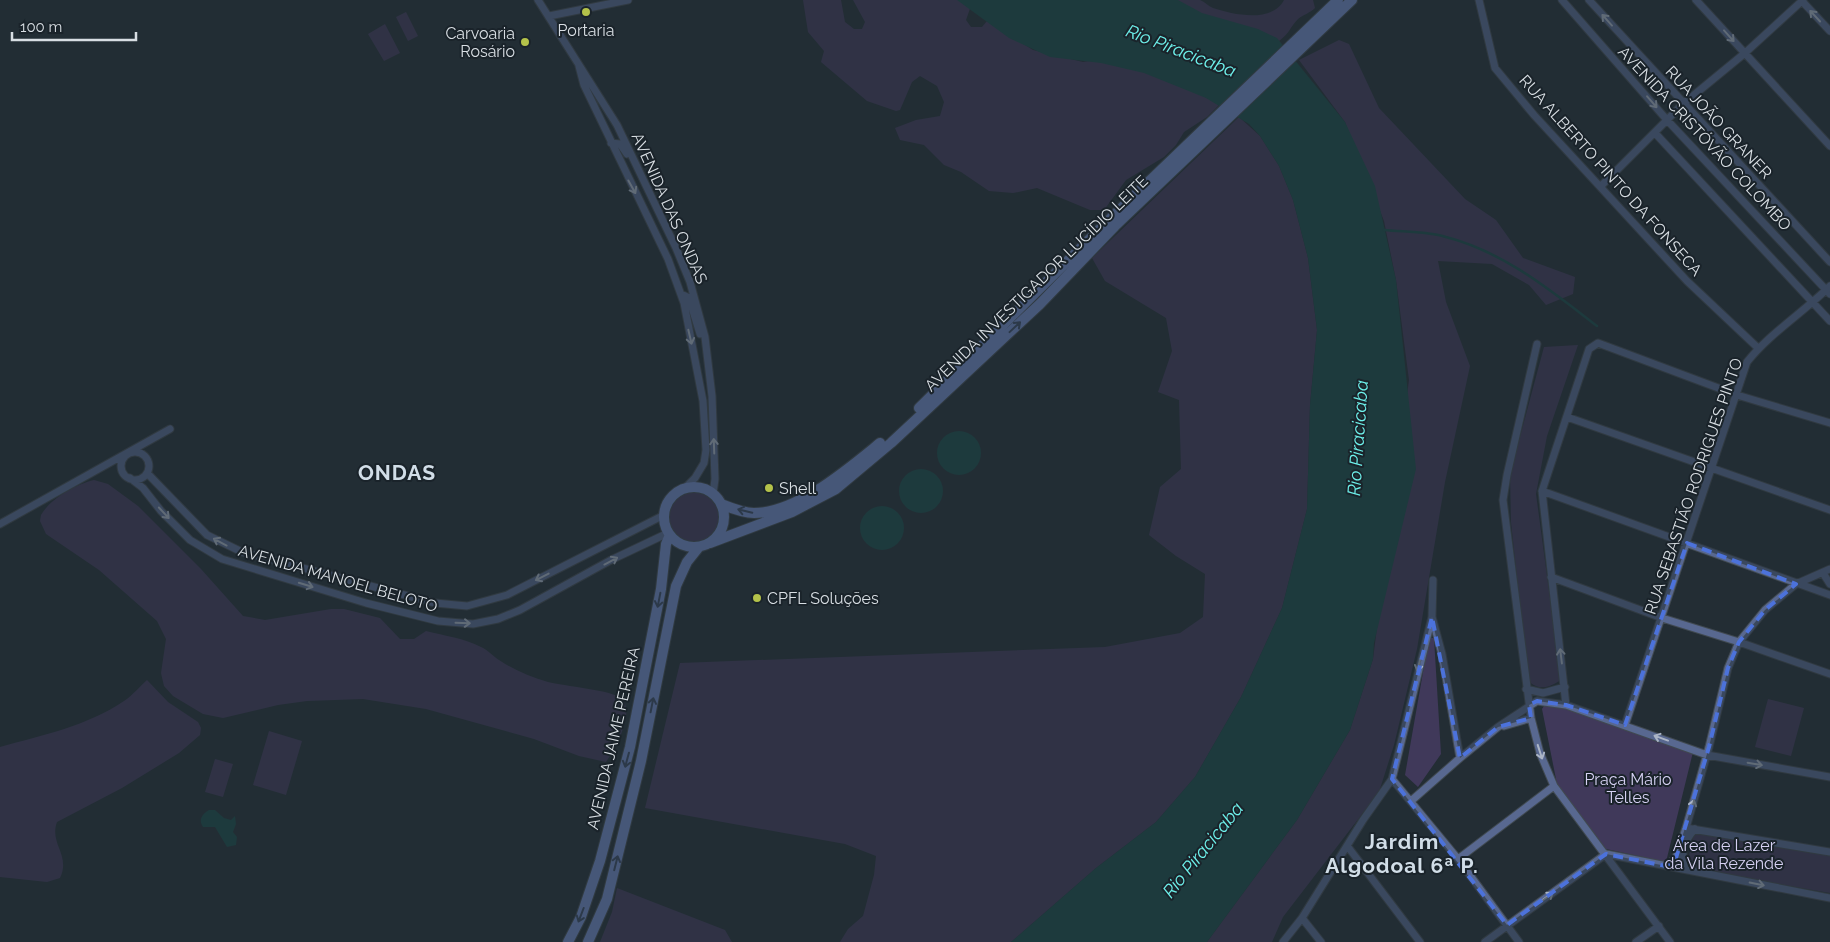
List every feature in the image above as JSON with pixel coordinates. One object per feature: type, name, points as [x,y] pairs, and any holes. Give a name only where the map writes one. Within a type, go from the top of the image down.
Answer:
[{"type":"main road","name":"AVENIDA INVESTIGADOR LUCÍDIO LEITE","points":[[710,543],[792,512],[836,489],[892,443],[1040,304],[1115,226],[1299,44],[1338,0]]},
{"type":"main road","name":"AVENIDA INVESTIGADOR LUCÍDIO LEITE","points":[[1299,44],[1352,0]]},
{"type":"main road","name":"AVENIDA INVESTIGADOR LUCÍDIO LEITE","points":[[721,504],[754,513],[778,509],[814,492],[851,467],[892,434],[1112,217],[1221,120]]},
{"type":"main road","points":[[699,488],[713,494],[721,504],[724,512],[722,530],[710,543],[699,547],[683,545],[669,534],[664,515],[667,504],[674,495],[684,489],[699,488]]},
{"type":"main road","name":"AVENIDA JAIME PEREIRA","points":[[568,942],[581,917],[600,861],[630,747],[661,589],[666,544],[669,534]]},
{"type":"main road","name":"AVENIDA JAIME PEREIRA","points":[[588,942],[607,899],[641,761],[676,586],[687,562],[699,547]]},
{"type":"street","name":"AVENIDA DAS ONDAS","points":[[538,0],[616,125],[689,278],[706,348],[712,396],[715,479],[713,494]]},
{"type":"street","points":[[549,16],[628,0]]},
{"type":"street","name":"RUA ALBERTO PINTO DA FONSECA","points":[[1479,0],[1495,68],[1534,115],[1687,281],[1758,348]]},
{"type":"street","name":"AVENIDA CRISTÓVÃO COLOMBO","points":[[1562,0],[1667,120],[1829,290]]},
{"type":"street","name":"RUA JOÃO GRANER","points":[[1590,0],[1683,104],[1830,262]]},
{"type":"street","points":[[1696,0],[1830,146]]},
{"type":"street","points":[[1601,186],[1683,104],[1745,53],[1802,0],[1830,31]]},
{"type":"street","name":"AVENIDA DAS ONDAS","points":[[579,64],[584,85],[668,259],[681,294],[700,384],[706,450],[704,463],[695,478],[684,489]]},
{"type":"street","points":[[584,85],[592,92],[609,121],[616,125]]},
{"type":"street","name":"AVENIDA CRISTÓVÃO COLOMBO","points":[[1655,134],[1830,321]]},
{"type":"street","points":[[611,143],[620,144],[641,177]]},
{"type":"street","name":"RUA SEBASTIÃO RODRIGUES PINTO","points":[[1625,725],[1713,469],[1747,362],[1758,348],[1829,290]]},
{"type":"street","points":[[681,294],[689,298],[701,338],[706,348]]},
{"type":"street","points":[[1566,705],[1542,491],[1589,349],[1598,343],[1605,345],[1737,394],[1830,423]]},
{"type":"street","points":[[1538,344],[1506,475],[1503,500],[1531,718],[1540,753],[1554,786],[1670,942]]},
{"type":"street","points":[[1567,417],[1830,510]]},
{"type":"street","points":[[0,524],[170,429]]},
{"type":"street","points":[[129,452],[144,456],[149,464],[147,473],[138,479],[130,478],[122,468],[124,458],[129,452]]},
{"type":"street","name":"AVENIDA MANOEL BELOTO","points":[[147,473],[207,535],[232,548],[417,600],[454,606],[482,603],[506,595],[664,515]]},
{"type":"street","name":"AVENIDA MANOEL BELOTO","points":[[130,478],[143,488],[161,511],[190,540],[222,558],[366,603],[438,621],[473,624],[498,619],[520,610],[611,560],[669,534]]},
{"type":"street","points":[[1542,491],[1830,595]]},
{"type":"street","points":[[1666,866],[1676,858],[1686,828],[1707,755],[1728,668],[1739,642],[1765,610],[1796,584],[1830,569]]},
{"type":"street","points":[[1823,573],[1830,584]]},
{"type":"street","points":[[1551,577],[1662,618],[1739,642],[1830,674]]},
{"type":"street","points":[[1283,942],[1302,918],[1363,820],[1392,779],[1432,617],[1433,580]]},
{"type":"street","points":[[1432,617],[1442,654],[1460,758]]},
{"type":"street","points":[[1526,689],[1543,693],[1565,687]]},
{"type":"street","points":[[1411,801],[1498,727],[1537,701],[1566,705],[1707,755],[1830,778]]},
{"type":"street","points":[[1498,727],[1531,718]]},
{"type":"street","points":[[1392,779],[1458,859],[1519,942]]},
{"type":"street","points":[[1458,859],[1554,786]]},
{"type":"street","points":[[1686,828],[1830,852]]},
{"type":"street","points":[[1685,869],[1682,853],[1685,842],[1696,829]]},
{"type":"street","points":[[1348,846],[1420,942]]},
{"type":"street","points":[[1485,942],[1606,854],[1830,898]]},
{"type":"street","points":[[1302,918],[1321,942]]},
{"type":"street","points":[[1636,942],[1659,926]]},
{"type":"highlighted area","points":[[1687,543],[1796,584],[1765,610],[1739,642],[1728,668],[1709,747],[1676,858],[1666,866],[1606,854],[1507,925],[1392,779],[1432,617],[1460,758],[1498,727],[1531,718],[1529,705],[1537,701],[1566,705],[1625,725]]},
{"type":"green space","points":[[803,0],[841,0],[845,22],[854,29],[862,29],[865,22],[853,0],[973,0],[966,20],[971,27],[982,27],[987,21],[1033,50],[1083,62],[1089,61],[1154,68],[1219,105],[1207,117],[1184,132],[1176,145],[1164,157],[1126,180],[1104,210],[1090,210],[1037,188],[1013,193],[989,191],[961,172],[944,165],[924,145],[900,140],[895,128],[916,120],[940,116],[944,102],[937,86],[920,76],[912,82],[900,110],[896,111],[867,101],[821,62],[824,51],[808,32]]},
{"type":"green space","points":[[1142,0],[1200,0],[1222,11],[1242,15],[1271,12],[1284,0],[1313,0],[1315,8],[1298,19],[1279,41]]},
{"type":"green space","points":[[406,12],[418,36],[408,41],[396,17]]},
{"type":"green space","points":[[385,24],[400,53],[384,61],[368,34]]},
{"type":"green space","points":[[1339,40],[1349,44],[1379,108],[1465,199],[1496,220],[1523,258],[1575,277],[1573,294],[1546,305],[1529,285],[1492,264],[1438,261],[1446,302],[1470,366],[1445,482],[1417,649],[1394,745],[1379,792],[1283,917],[1272,942],[1207,942],[1297,820],[1350,730],[1373,659],[1409,380],[1396,280],[1384,221],[1345,122],[1299,60]]},
{"type":"green space","points":[[1239,117],[1260,136],[1279,166],[1293,200],[1308,258],[1317,330],[1310,405],[1307,509],[1282,608],[1241,697],[1195,777],[1156,822],[1096,868],[1011,942],[840,942],[848,929],[863,916],[874,875],[876,856],[845,844],[645,808],[680,663],[1105,647],[1180,633],[1203,617],[1205,574],[1176,556],[1149,535],[1160,487],[1181,469],[1179,400],[1158,392],[1172,351],[1166,318],[1105,281],[1092,258]]},
{"type":"green space","points":[[1578,345],[1547,436],[1536,494],[1561,680],[1552,685],[1540,687],[1528,681],[1511,522],[1510,474],[1544,347]]},
{"type":"green space","points":[[94,480],[108,484],[138,506],[201,569],[243,616],[265,620],[331,609],[344,609],[380,618],[400,639],[414,639],[426,631],[468,641],[484,648],[511,667],[535,678],[555,684],[609,693],[622,699],[625,705],[625,721],[614,749],[606,762],[579,756],[534,739],[426,709],[363,699],[307,701],[278,705],[223,718],[203,714],[173,696],[164,686],[161,673],[166,639],[157,621],[99,570],[46,534],[40,521],[45,509],[64,493]]},
{"type":"green space","points":[[694,492],[704,494],[712,499],[717,507],[719,517],[717,527],[712,535],[704,540],[694,542],[684,540],[676,535],[671,527],[669,517],[671,507],[676,499],[684,494]]},
{"type":"green space","points":[[1429,638],[1434,638],[1441,754],[1418,787],[1405,775]]},
{"type":"green space","points":[[147,680],[168,702],[198,722],[201,728],[200,735],[179,753],[122,788],[57,822],[56,837],[63,863],[60,878],[47,882],[0,877],[0,747],[64,729],[95,717],[124,701]]},
{"type":"green space","points":[[1768,699],[1804,708],[1791,756],[1755,747]]},
{"type":"green space","name":"Praça Mário Telles","points":[[1544,706],[1565,708],[1693,752],[1666,862],[1606,849],[1557,784],[1542,709]]},
{"type":"green space","points":[[269,731],[302,741],[286,795],[253,785]]},
{"type":"green space","points":[[215,759],[233,764],[223,797],[205,792]]},
{"type":"green space","name":"Área de Lazer da Vila Rezende","points":[[1695,830],[1830,854],[1830,893],[1686,868]]},
{"type":"green space","points":[[617,888],[725,930],[732,942],[600,942],[612,912]]},
{"type":"water","name":"Rio Piracicaba","points":[[957,0],[1178,0],[1202,13],[1258,29],[1277,38],[1345,122],[1375,186],[1396,280],[1416,469],[1374,643],[1373,659],[1350,730],[1297,820],[1207,942],[1011,942],[1096,868],[1156,822],[1195,777],[1241,697],[1282,608],[1307,509],[1310,405],[1317,330],[1308,258],[1293,200],[1279,166],[1260,136],[1249,124],[1206,98],[1144,73],[1101,63],[1050,57],[1009,38]]},
{"type":"water","points":[[955,431],[963,431],[975,437],[981,453],[975,469],[963,475],[955,475],[943,469],[937,457],[937,449],[943,437]]},
{"type":"water","points":[[917,469],[925,469],[937,475],[943,491],[937,507],[925,513],[917,513],[905,507],[899,495],[899,487],[905,475]]},
{"type":"water","points":[[878,506],[886,506],[898,512],[904,528],[898,544],[886,550],[878,550],[866,544],[860,532],[860,524],[866,512]]},
{"type":"water","points":[[209,810],[215,810],[224,818],[231,820],[235,816],[236,824],[233,832],[237,837],[236,845],[227,847],[215,827],[203,827],[202,817]]},
{"type":"waterway","points":[[1384,230],[1439,235],[1487,252],[1507,262],[1544,286],[1597,326]]},
{"type":"place","name":"Portaria","points":[[586,12]]},
{"type":"place","name":"Carvoaria Rosário","points":[[525,42]]},
{"type":"place","name":"Shell","points":[[769,488]]},
{"type":"place","name":"CPFL Soluções","points":[[757,598]]},
{"type":"district","name":"ONDAS","points":[[397,473]]},
{"type":"district","name":"Jardim Algodoal 6ª P.","points":[[1402,854]]}]
